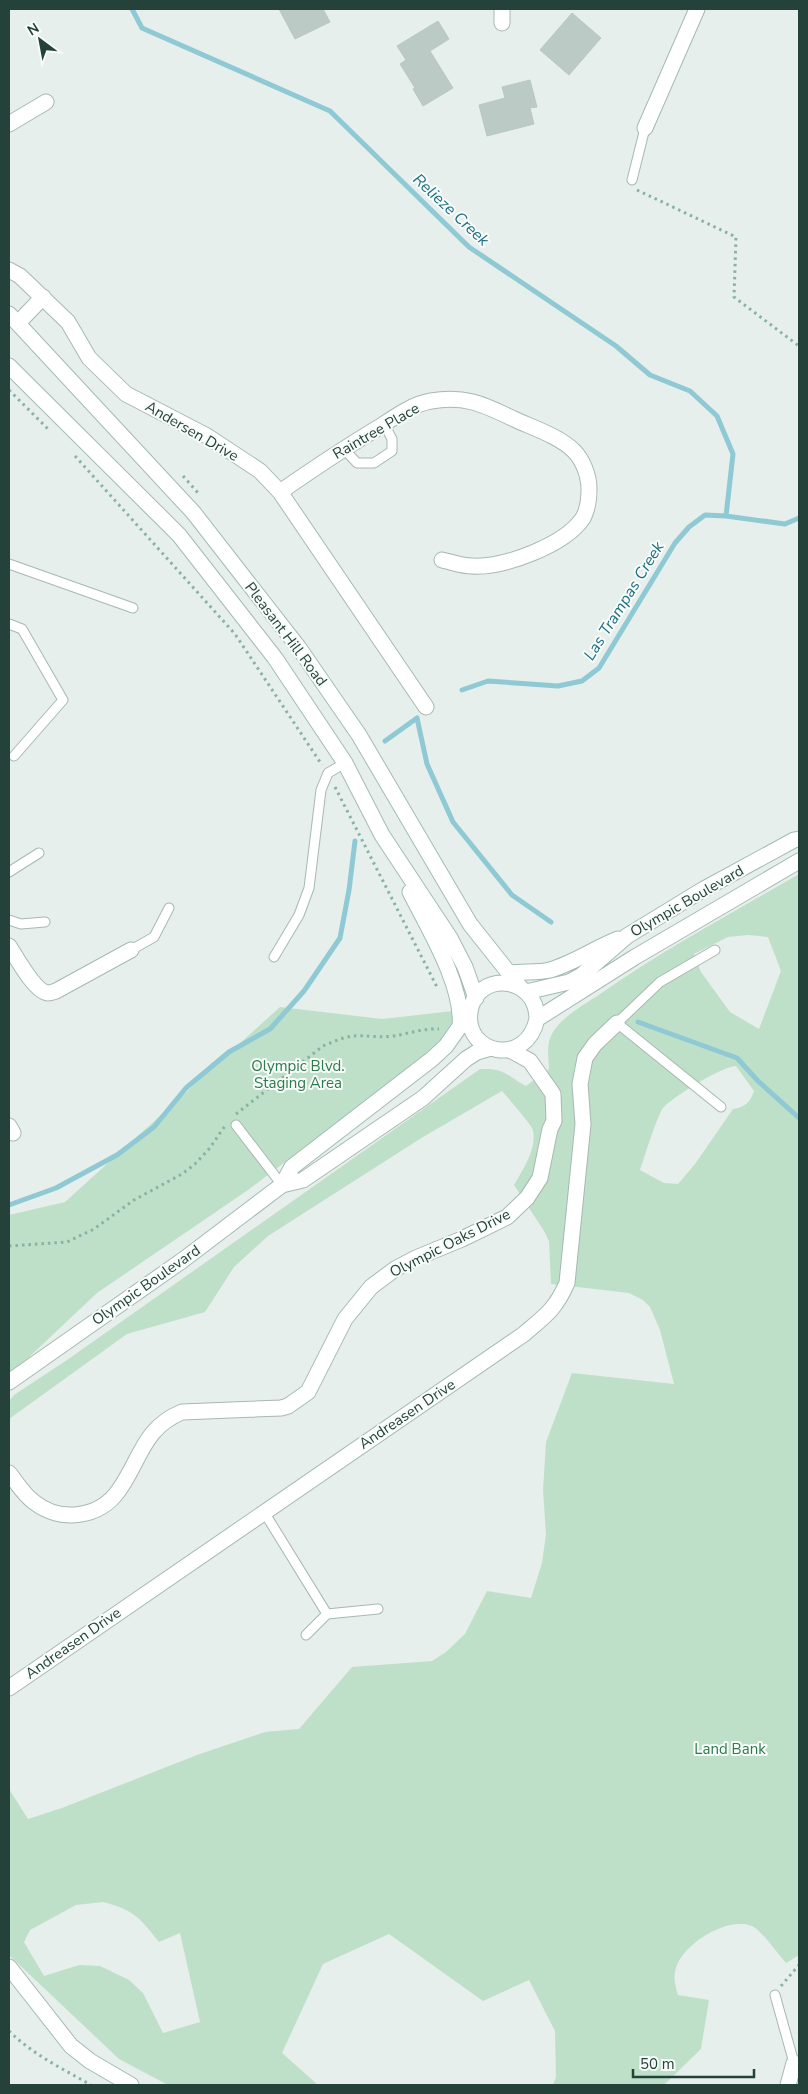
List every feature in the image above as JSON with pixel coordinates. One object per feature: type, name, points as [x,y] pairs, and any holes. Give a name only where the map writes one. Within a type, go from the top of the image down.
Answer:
[{"type":"street","points":[[645,128],[697,9]]},
{"type":"street","points":[[9,124],[46,102]]},
{"type":"street","name":"Andersen Drive","points":[[9,270],[20,276],[68,322],[89,358],[126,394],[207,436],[260,472],[280,492],[426,706]]},
{"type":"street","points":[[12,322],[43,297]]},
{"type":"street","name":"Pleasant Hill Road","points":[[12,322],[193,512],[299,648],[359,735],[470,924],[489,950],[523,989]]},
{"type":"street","name":"Pleasant Hill Road","points":[[9,366],[179,535],[275,658],[345,764],[382,835],[450,938],[465,967],[473,1005]]},
{"type":"street","name":"Raintree Place","points":[[280,492],[343,448],[412,408],[430,401],[453,399],[475,401],[551,436],[574,451],[582,463],[589,480],[589,500],[583,517],[568,533],[532,553],[496,564],[472,566],[442,560]]},
{"type":"street","points":[[382,835],[446,964],[460,1006],[460,1027]]},
{"type":"street","name":"Olympic Boulevard","points":[[282,1186],[292,1167],[432,1059],[446,1046],[484,989],[496,984],[508,983],[523,989],[569,982],[582,975],[627,936],[704,889],[799,839]]},
{"type":"street","name":"Olympic Boulevard","points":[[537,1019],[635,957],[799,861]]},
{"type":"street","points":[[510,973],[548,970],[570,963],[606,944],[627,936]]},
{"type":"street","points":[[9,946],[34,983],[40,990],[48,993],[56,991],[131,950]]},
{"type":"street","points":[[510,1050],[528,1040],[534,1030],[537,1019],[535,1004],[523,989]]},
{"type":"street","points":[[473,1005],[470,1020],[474,1034],[491,1048]]},
{"type":"street","name":"Andreasen Drive","points":[[9,1688],[524,1334],[547,1315],[558,1302],[567,1283],[583,1124],[580,1084],[584,1058],[595,1044],[617,1023]]},
{"type":"street","name":"Olympic Oaks Drive","points":[[9,1473],[32,1502],[40,1507],[61,1516],[87,1514],[118,1492],[149,1437],[158,1426],[170,1417],[182,1412],[267,1409],[288,1406],[308,1392],[345,1319],[371,1287],[395,1269],[416,1258],[462,1239],[507,1217],[527,1198],[540,1178],[550,1129],[554,1120],[553,1094],[530,1061],[528,1040]]},
{"type":"street","name":"Olympic Boulevard","points":[[9,1382],[183,1260],[282,1186],[303,1180],[423,1098],[466,1059],[477,1052],[491,1048],[510,1050]]},
{"type":"street","name":"Olympic Oaks Drive","points":[[510,1050],[530,1061]]},
{"type":"street","points":[[9,1967],[71,2046],[90,2061],[131,2085]]},
{"type":"street","points":[[788,2085],[797,2062]]},
{"type":"lane","points":[[632,180],[645,128]]},
{"type":"lane","points":[[343,448],[357,463],[374,463],[392,451],[392,439],[384,424]]},
{"type":"lane","points":[[9,564],[133,608]]},
{"type":"lane","points":[[9,624],[22,629],[63,700],[14,756]]},
{"type":"lane","points":[[274,957],[299,915],[309,888],[321,790],[328,774],[345,764]]},
{"type":"lane","points":[[9,872],[40,853]]},
{"type":"lane","points":[[131,950],[154,937],[169,908]]},
{"type":"lane","points":[[9,920],[21,924],[45,922]]},
{"type":"lane","points":[[714,950],[660,982],[617,1023],[721,1107]]},
{"type":"lane","points":[[236,1125],[282,1186]]},
{"type":"lane","points":[[264,1512],[327,1614]]},
{"type":"lane","points":[[306,1635],[327,1614],[378,1609]]},
{"type":"lane","points":[[775,1994],[797,2062]]},
{"type":"path","points":[[632,180],[637,190],[736,237],[734,297],[799,346]]},
{"type":"path","points":[[9,390],[54,435]]},
{"type":"path","points":[[74,454],[235,634],[328,774],[434,982]]},
{"type":"path","points":[[9,1246],[67,1242],[94,1229],[134,1200],[182,1174],[196,1164],[205,1154],[219,1132],[231,1118],[323,1046],[336,1040],[353,1036],[380,1038],[410,1034],[428,1028],[439,1029]]},
{"type":"path","points":[[775,1994],[799,1965]]},
{"type":"path","points":[[9,2031],[18,2040],[51,2063],[91,2085]]},
{"type":"green space","name":"Land Bank","points":[[799,874],[799,1955],[786,1963],[756,1929],[742,1924],[731,1925],[707,1934],[687,1950],[676,1968],[675,1982],[678,1995],[709,2000],[701,2049],[664,2085],[553,2085],[556,2077],[555,2031],[529,1980],[483,2001],[389,1934],[323,1964],[282,2053],[318,2085],[168,2085],[119,2059],[9,1955],[9,1789],[28,1819],[62,1808],[197,1755],[265,1732],[299,1729],[352,1667],[432,1661],[446,1652],[465,1634],[487,1591],[531,1598],[542,1563],[546,1534],[543,1491],[546,1442],[572,1373],[674,1384],[660,1330],[650,1307],[643,1300],[629,1293],[551,1284],[549,1241],[514,1185],[531,1152],[534,1137],[533,1130],[502,1091],[423,1137],[268,1236],[234,1267],[205,1312],[127,1334],[9,1419],[9,1401],[14,1395],[67,1360],[480,1069],[500,1071],[526,1086],[549,1069],[548,1048],[551,1036],[560,1023],[580,1007],[698,932]],"holes":[[[748,935],[768,937],[781,971],[759,1029],[730,1012],[701,972],[694,954],[728,937]],[[736,1066],[754,1091],[746,1104],[733,1109],[695,1164],[678,1184],[664,1183],[640,1170],[663,1108],[698,1083]],[[103,1902],[122,1908],[136,1916],[159,1942],[180,1933],[200,2022],[163,2033],[143,1993],[129,1980],[100,1966],[79,1965],[44,1976],[24,1942],[30,1930],[76,1905]]]},
{"type":"green space","name":"Olympic Blvd. Staging Area","points":[[280,1007],[382,1019],[453,1011],[453,1021],[440,1040],[411,1067],[248,1190],[97,1293],[9,1376],[9,1215],[65,1202]]},
{"type":"building","points":[[279,9],[323,9],[330,22],[295,39]]},
{"type":"building","points":[[572,13],[601,38],[569,75],[540,50]]},
{"type":"building","points":[[438,21],[449,39],[430,51],[453,88],[423,106],[413,89],[415,88],[400,64],[406,60],[397,46]]},
{"type":"building","points":[[530,80],[537,107],[530,108],[534,124],[487,136],[479,105],[505,98],[502,87]]},
{"type":"waterway","name":"Relieze Creek","points":[[132,9],[142,28],[330,111],[469,247],[616,346],[650,375],[690,391],[717,416],[733,454],[726,516]]},
{"type":"waterway","name":"Las Trampas Creek","points":[[462,690],[488,681],[558,686],[582,681],[599,668],[675,543],[689,527],[705,515],[785,524],[799,518]]},
{"type":"waterway","points":[[385,741],[417,718],[427,764],[453,822],[512,895],[551,922]]},
{"type":"waterway","name":"Las Trampas Creek","points":[[9,1205],[56,1188],[117,1155],[154,1127],[186,1088],[229,1052],[270,1029],[304,991],[340,938],[349,890],[355,841]]},
{"type":"waterway","points":[[638,1022],[737,1058],[758,1081],[799,1118]]}]
